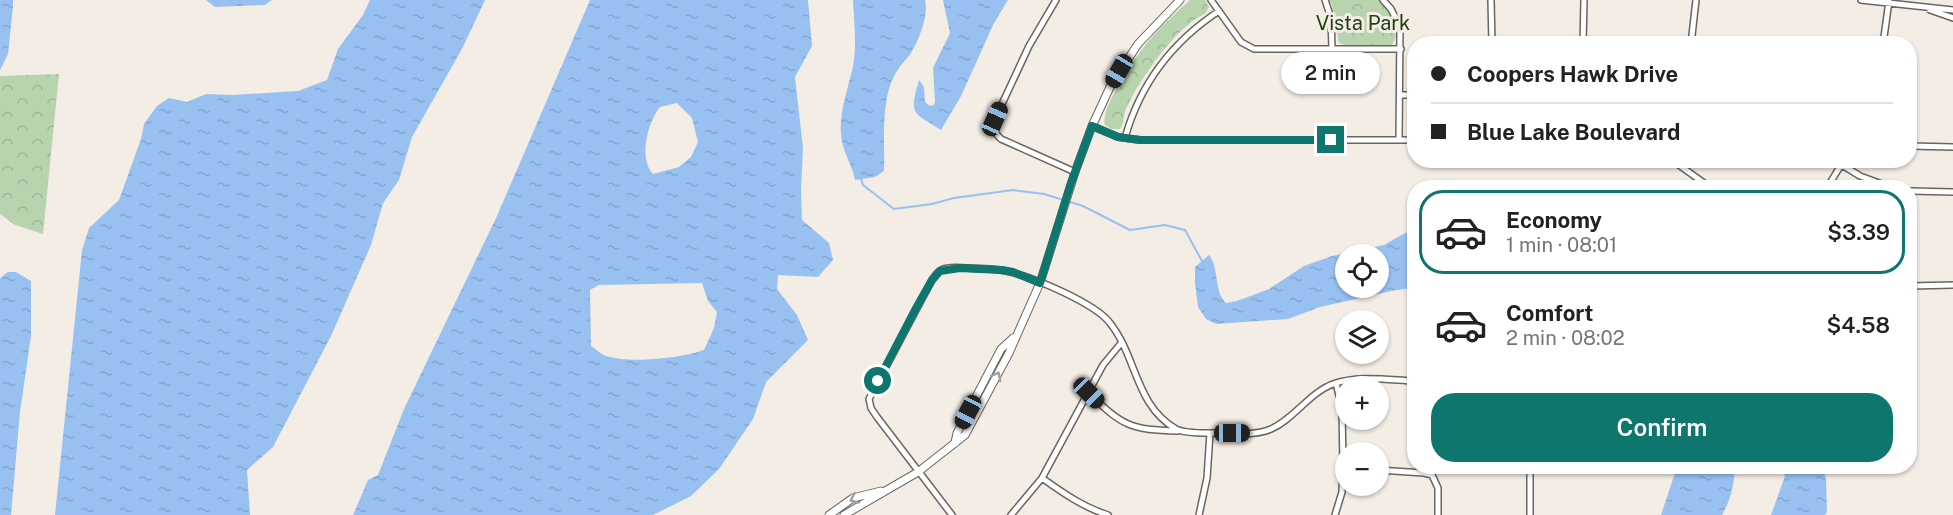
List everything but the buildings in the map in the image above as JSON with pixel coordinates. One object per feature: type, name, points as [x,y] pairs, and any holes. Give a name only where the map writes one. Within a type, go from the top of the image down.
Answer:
[{"type":"street","points":[[1056,0],[1029,46],[995,119],[994,132],[1001,139],[1075,172]]},
{"type":"street","points":[[829,515],[853,498],[897,485],[946,452],[955,442],[957,433],[1001,349],[1015,337],[1040,283],[1071,183],[1092,126],[1111,85],[1128,58],[1148,33],[1180,0]]},
{"type":"street","points":[[1211,0],[1240,42],[1249,47],[1260,49],[1401,49]]},
{"type":"street","points":[[1325,0],[1331,18],[1332,49]]},
{"type":"street","points":[[1383,0],[1391,9],[1400,27],[1399,140]]},
{"type":"street","points":[[1491,0],[1492,36]]},
{"type":"street","points":[[1583,36],[1584,0]]},
{"type":"street","points":[[1692,36],[1696,0]]},
{"type":"street","points":[[1861,0],[1953,10]]},
{"type":"street","points":[[1884,36],[1889,2]]},
{"type":"street","points":[[1923,7],[1953,18]]},
{"type":"street","points":[[1125,138],[1140,96],[1158,67],[1190,32],[1219,11]]},
{"type":"street","points":[[1400,95],[1407,95]]},
{"type":"street","points":[[1092,126],[1125,138],[1161,140],[1407,140]]},
{"type":"street","points":[[1917,146],[1953,147]]},
{"type":"street","points":[[1683,168],[1700,180]]},
{"type":"street","points":[[1850,168],[1860,176],[1871,180]]},
{"type":"street","points":[[1917,191],[1953,192]]},
{"type":"street","points":[[952,515],[877,417],[871,408],[869,399],[915,310],[932,280],[940,271],[960,268],[1013,272],[1063,293],[1101,314],[1110,322],[1122,342],[1140,386],[1153,410],[1161,419],[1179,431]]},
{"type":"street","points":[[1917,285],[1953,285]]},
{"type":"street","points":[[1011,515],[1042,478],[1108,358],[1122,342]]},
{"type":"street","points":[[1389,380],[1407,381]]},
{"type":"street","points":[[1089,393],[1124,423],[1144,429],[1254,433],[1270,430],[1322,390],[1335,384]]},
{"type":"street","points":[[1200,515],[1207,478],[1210,433]]},
{"type":"street","points":[[1389,471],[1407,472]]},
{"type":"street","points":[[1427,474],[1432,476],[1437,483],[1438,515]]},
{"type":"street","points":[[1530,474],[1530,515]]},
{"type":"street","points":[[1042,478],[1071,498],[1108,515]]},
{"type":"street","points":[[844,515],[872,500],[883,491]]},
{"type":"street","points":[[1335,515],[1341,496]]},
{"type":"green space","points":[[1190,0],[1205,0],[1209,7],[1205,14],[1195,19],[1163,51],[1137,89],[1126,109],[1120,129],[1111,129],[1105,125],[1105,117],[1122,79],[1153,36]]},
{"type":"green space","name":"Vista Park","points":[[1329,0],[1380,0],[1394,22],[1396,34],[1391,46],[1350,47],[1339,43]]},
{"type":"green space","points":[[59,74],[43,234],[15,225],[0,214],[0,76]]},
{"type":"water","points":[[0,0],[13,0],[13,6],[8,54],[0,70]]},
{"type":"water","points":[[206,0],[272,0],[265,5],[215,7]]},
{"type":"water","points":[[370,0],[485,0],[463,47],[412,137],[399,180],[383,203],[371,245],[331,336],[273,447],[247,470],[250,515],[55,515],[82,250],[89,228],[119,200],[141,139],[144,124],[157,106],[169,98],[187,102],[206,94],[232,95],[298,91],[327,80],[338,49],[363,15]]},
{"type":"water","points":[[590,0],[808,0],[812,46],[795,77],[803,148],[802,220],[829,243],[833,260],[818,277],[778,275],[777,289],[797,315],[808,340],[766,382],[753,419],[719,469],[691,496],[653,515],[353,515],[368,480],[378,475],[404,409],[497,216]],"holes":[[[677,103],[692,118],[698,142],[691,157],[679,167],[653,174],[646,159],[645,150],[652,121],[660,107]],[[702,283],[708,301],[717,312],[714,328],[704,350],[669,358],[629,360],[605,355],[591,346],[590,290],[599,285]]]},
{"type":"water","points":[[853,0],[925,0],[926,6],[917,41],[897,71],[888,93],[884,120],[884,171],[875,177],[855,180],[841,135],[843,109],[854,58]]},
{"type":"water","points":[[943,0],[1008,0],[994,23],[961,96],[941,130],[924,120],[915,111],[914,100],[919,80],[924,87],[925,102],[930,106],[934,105],[933,68],[950,33]]},
{"type":"water","points":[[1407,233],[1407,289],[1389,292],[1389,244],[1386,244]]},
{"type":"water","points":[[1209,255],[1219,292],[1226,303],[1269,289],[1304,266],[1335,255],[1335,298],[1360,298],[1320,307],[1288,319],[1216,324],[1206,319],[1198,307],[1195,267]]},
{"type":"water","points":[[8,272],[16,272],[31,281],[31,336],[20,412],[11,515],[0,515],[0,278]]},
{"type":"water","points":[[1675,474],[1734,474],[1732,492],[1722,515],[1661,515]]},
{"type":"water","points":[[1784,474],[1825,474],[1827,512],[1825,515],[1771,515]]},
{"type":"waterway","points":[[861,179],[863,185],[894,209],[1013,190],[1044,194],[1083,206],[1130,230],[1165,225],[1185,230],[1203,263]]},
{"type":"route","points":[[878,381],[915,310],[932,280],[940,271],[949,268],[1002,270],[1040,283],[1071,183],[1092,126],[1118,137],[1140,140],[1331,140]]}]
